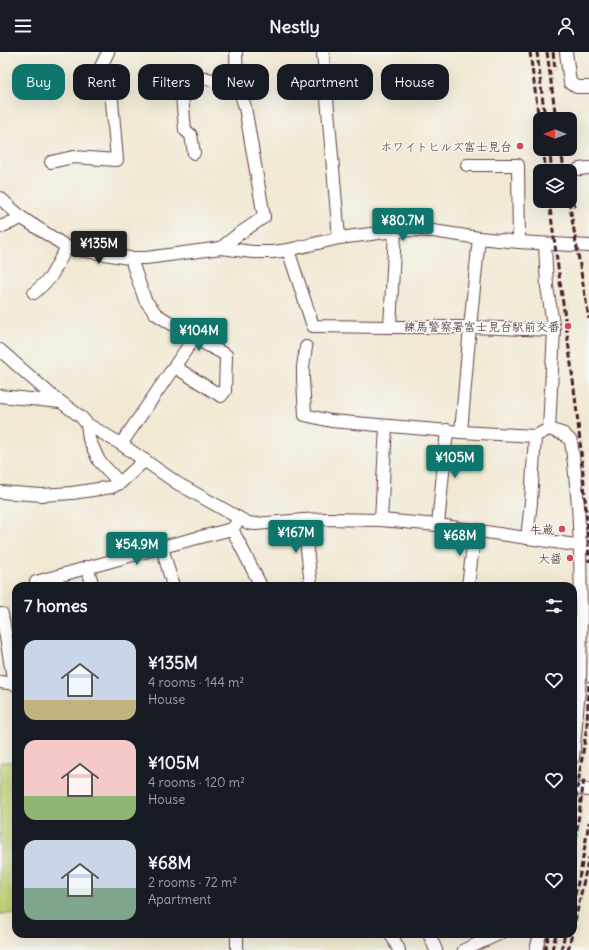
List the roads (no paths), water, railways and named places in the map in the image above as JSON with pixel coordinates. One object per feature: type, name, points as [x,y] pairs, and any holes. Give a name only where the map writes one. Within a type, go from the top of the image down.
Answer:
[{"type":"street","points":[[51,162],[73,157],[117,160],[111,89],[91,87],[108,52]]},
{"type":"street","points":[[236,52],[236,64]]},
{"type":"street","points":[[323,52],[339,238]]},
{"type":"street","points":[[566,52],[570,83],[577,87],[589,87]]},
{"type":"street","points":[[194,153],[191,135],[185,130],[181,84],[190,74],[212,80]]},
{"type":"street","points":[[221,248],[264,217],[243,100]]},
{"type":"street","points":[[467,165],[518,165],[519,242]]},
{"type":"street","points":[[0,198],[22,218],[67,247],[134,258],[146,258],[221,248],[252,252],[273,252],[339,238],[395,231],[433,231],[519,242],[589,246]]},
{"type":"street","points":[[0,227],[22,218]]},
{"type":"street","points":[[390,327],[395,231]]},
{"type":"street","points":[[461,432],[479,238]]},
{"type":"street","points":[[545,244],[547,287],[554,330],[549,429]]},
{"type":"street","points":[[34,293],[50,278],[67,247]]},
{"type":"street","points":[[288,250],[313,326],[470,327],[554,330]]},
{"type":"street","points":[[134,258],[133,265],[145,300],[156,314],[194,338],[226,355],[225,391],[221,396],[174,367]]},
{"type":"street","points":[[121,444],[194,338]]},
{"type":"street","points":[[306,347],[303,367],[305,415],[332,421],[461,432],[535,436],[549,429],[564,434],[571,440],[585,547],[577,619],[585,677],[577,731]]},
{"type":"street","points":[[0,350],[50,394],[81,417],[87,424],[121,444],[177,483],[248,523],[255,524],[325,519],[381,520],[438,525],[585,547]]},
{"type":"street","points":[[0,396],[61,402]]},
{"type":"street","points":[[87,424],[89,439],[99,461],[120,483]]},
{"type":"street","points":[[381,520],[386,426]]},
{"type":"street","points":[[438,525],[448,430]]},
{"type":"street","points":[[527,538],[535,436]]},
{"type":"street","points":[[0,492],[42,495],[72,493],[112,487],[120,483],[145,460]]},
{"type":"street","points":[[36,582],[232,529],[241,519]]},
{"type":"street","points":[[304,520],[311,582]]},
{"type":"street","points":[[232,529],[259,582]]},
{"type":"street","points":[[468,582],[475,530]]},
{"type":"street","points":[[162,547],[172,582]]},
{"type":"street","points":[[87,567],[92,582]]},
{"type":"street","points":[[0,614],[2,614],[12,668]]},
{"type":"street","points":[[0,682],[12,684]]},
{"type":"street","points":[[577,788],[589,790]]},
{"type":"street","points":[[237,938],[237,950]]},
{"type":"street","points":[[393,938],[399,950]]},
{"type":"street","points":[[431,938],[436,950]]},
{"type":"street","points":[[464,950],[490,938]]},
{"type":"street","points":[[536,950],[539,938]]},
{"type":"railway","points":[[530,52],[538,112]]},
{"type":"railway","points":[[537,52],[544,112]]},
{"type":"railway","points":[[547,52],[555,112]]},
{"type":"railway","points":[[553,52],[555,70]]},
{"type":"railway","points":[[544,156],[545,164]]},
{"type":"railway","points":[[550,156],[551,164]]},
{"type":"railway","points":[[562,156],[563,164]]},
{"type":"railway","points":[[550,208],[583,471],[589,562]]},
{"type":"railway","points":[[570,208],[589,319]]},
{"type":"railway","points":[[577,790],[587,726],[589,681]]},
{"type":"railway","points":[[577,829],[584,779]]},
{"type":"railway","points":[[577,886],[589,822]]},
{"type":"railway","points":[[577,912],[589,857]]},
{"type":"railway","points":[[545,950],[548,938]]},
{"type":"railway","points":[[552,950],[555,938]]},
{"type":"railway","points":[[561,950],[564,938]]},
{"type":"railway","points":[[568,950],[571,938]]},
{"type":"place","name":"ホワイトヒルズ富士見台","points":[[520,146]]},
{"type":"place","name":"練馬警察署富士見台駅前交番","points":[[568,326]]},
{"type":"place","name":"牛蔵","points":[[562,529]]},
{"type":"place","name":"大醤","points":[[570,558]]}]
